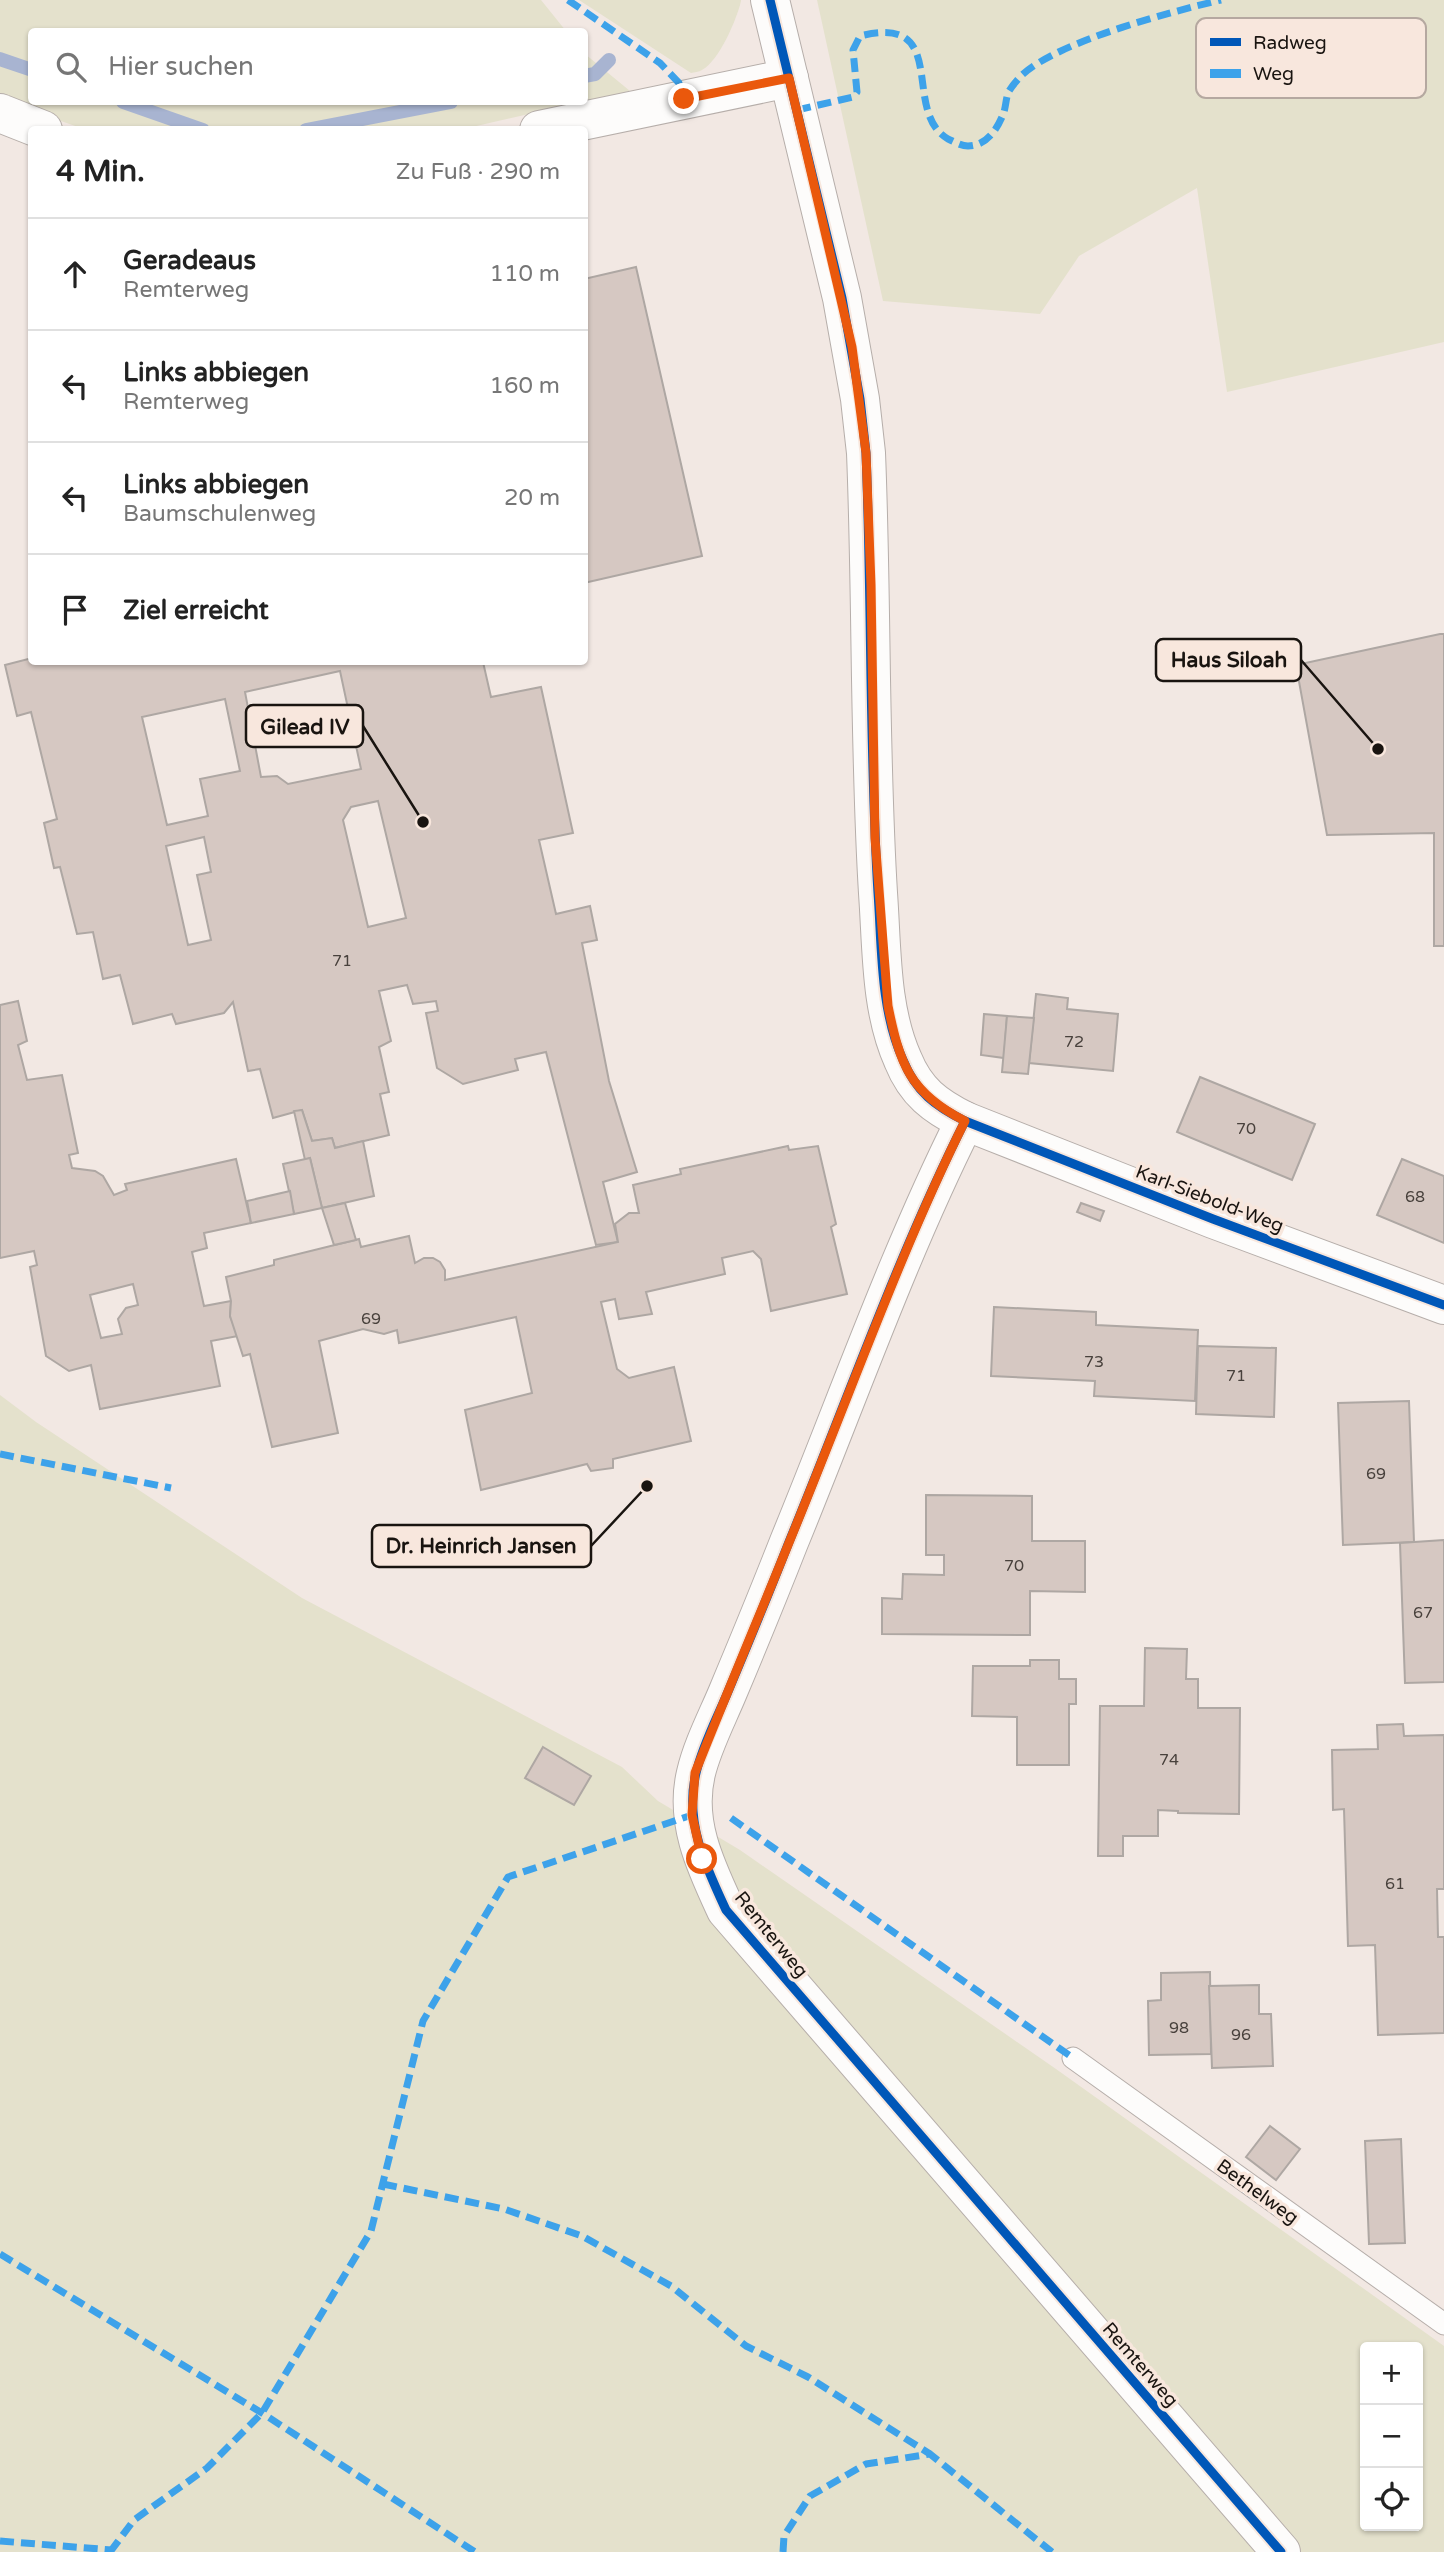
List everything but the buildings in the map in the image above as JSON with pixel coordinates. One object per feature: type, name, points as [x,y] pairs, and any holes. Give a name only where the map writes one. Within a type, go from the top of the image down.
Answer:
[{"type":"street","points":[[770,0],[852,347],[866,453],[875,838],[888,1006],[899,1049],[912,1080],[938,1107],[965,1121]]},
{"type":"street","points":[[558,126],[789,78]]},
{"type":"street","points":[[0,113],[33,126]]},
{"type":"street","name":"Karl-Siebold-Weg","points":[[965,1121],[1213,1219],[1444,1305]]},
{"type":"street","name":"Remterweg","points":[[965,1121],[888,1291],[821,1464],[695,1773],[692,1815],[702,1859],[726,1910],[1281,2552]]},
{"type":"lane","name":"Bethelweg","points":[[1073,2058],[1444,2324]]},
{"type":"shaded area","points":[[0,0],[541,0],[564,28],[28,28],[28,105],[569,105],[477,126],[75,126],[0,100]]},
{"type":"shaded area","points":[[579,0],[741,1],[736,18],[715,58],[702,70],[691,73]]},
{"type":"shaded area","points":[[817,0],[1444,0],[1444,342],[1227,392],[1197,188],[1079,256],[1040,314],[883,301]]},
{"type":"shaded area","points":[[588,56],[630,91],[588,100]]},
{"type":"shaded area","points":[[0,1395],[36,1422],[302,1598],[622,1767],[658,1801],[740,1850],[1056,2069],[1444,2346],[1444,2552],[0,2552]]},
{"type":"waterway","points":[[0,59],[28,69]]},
{"type":"waterway","points":[[588,75],[595,74],[609,60]]},
{"type":"waterway","points":[[132,105],[192,126]]},
{"type":"waterway","points":[[327,126],[435,105]]},
{"type":"marked path","points":[[568,0],[660,63],[679,83],[684,99]]},
{"type":"marked path","points":[[797,110],[853,97],[857,92],[853,50],[860,36],[888,33],[906,38],[916,51],[927,108],[934,126],[948,139],[963,145],[975,145],[986,139],[999,124],[1013,85],[1039,63],[1088,39],[1116,29],[1221,0]]},
{"type":"marked path","points":[[0,1454],[171,1488]]},
{"type":"marked path","points":[[110,2552],[134,2520],[207,2468],[262,2413],[371,2231],[423,2021],[508,1877],[692,1815]]},
{"type":"marked path","points":[[731,1818],[1073,2058]]},
{"type":"marked path","points":[[383,2184],[504,2209],[582,2236],[671,2286],[746,2346],[808,2377],[930,2454]]},
{"type":"marked path","points":[[0,2254],[262,2413],[475,2552]]},
{"type":"marked path","points":[[783,2552],[784,2536],[810,2496],[866,2464],[930,2454],[1052,2552]]},
{"type":"marked path","points":[[0,2541],[112,2550]]},
{"type":"cycle path","points":[[770,0],[842,298],[860,399],[866,453],[873,783],[882,957],[890,1020],[908,1071],[928,1097],[944,1110],[965,1121],[1213,1219],[1444,1305]]},
{"type":"cycle path","points":[[965,1121],[917,1224],[706,1743],[693,1791],[695,1827],[705,1861],[726,1910],[1281,2552]]},
{"type":"place","name":"Haus Siloah","points":[[1378,749]]},
{"type":"place","name":"Gilead IV","points":[[423,822]]},
{"type":"place","name":"Dr. Heinrich Jansen","points":[[647,1486]]},
{"type":"route","points":[[684,99],[789,78],[842,298],[852,347],[866,453],[875,838],[888,1006],[893,1032],[912,1080],[938,1107],[965,1121],[888,1291],[821,1464],[695,1773],[692,1815],[702,1859]]}]
